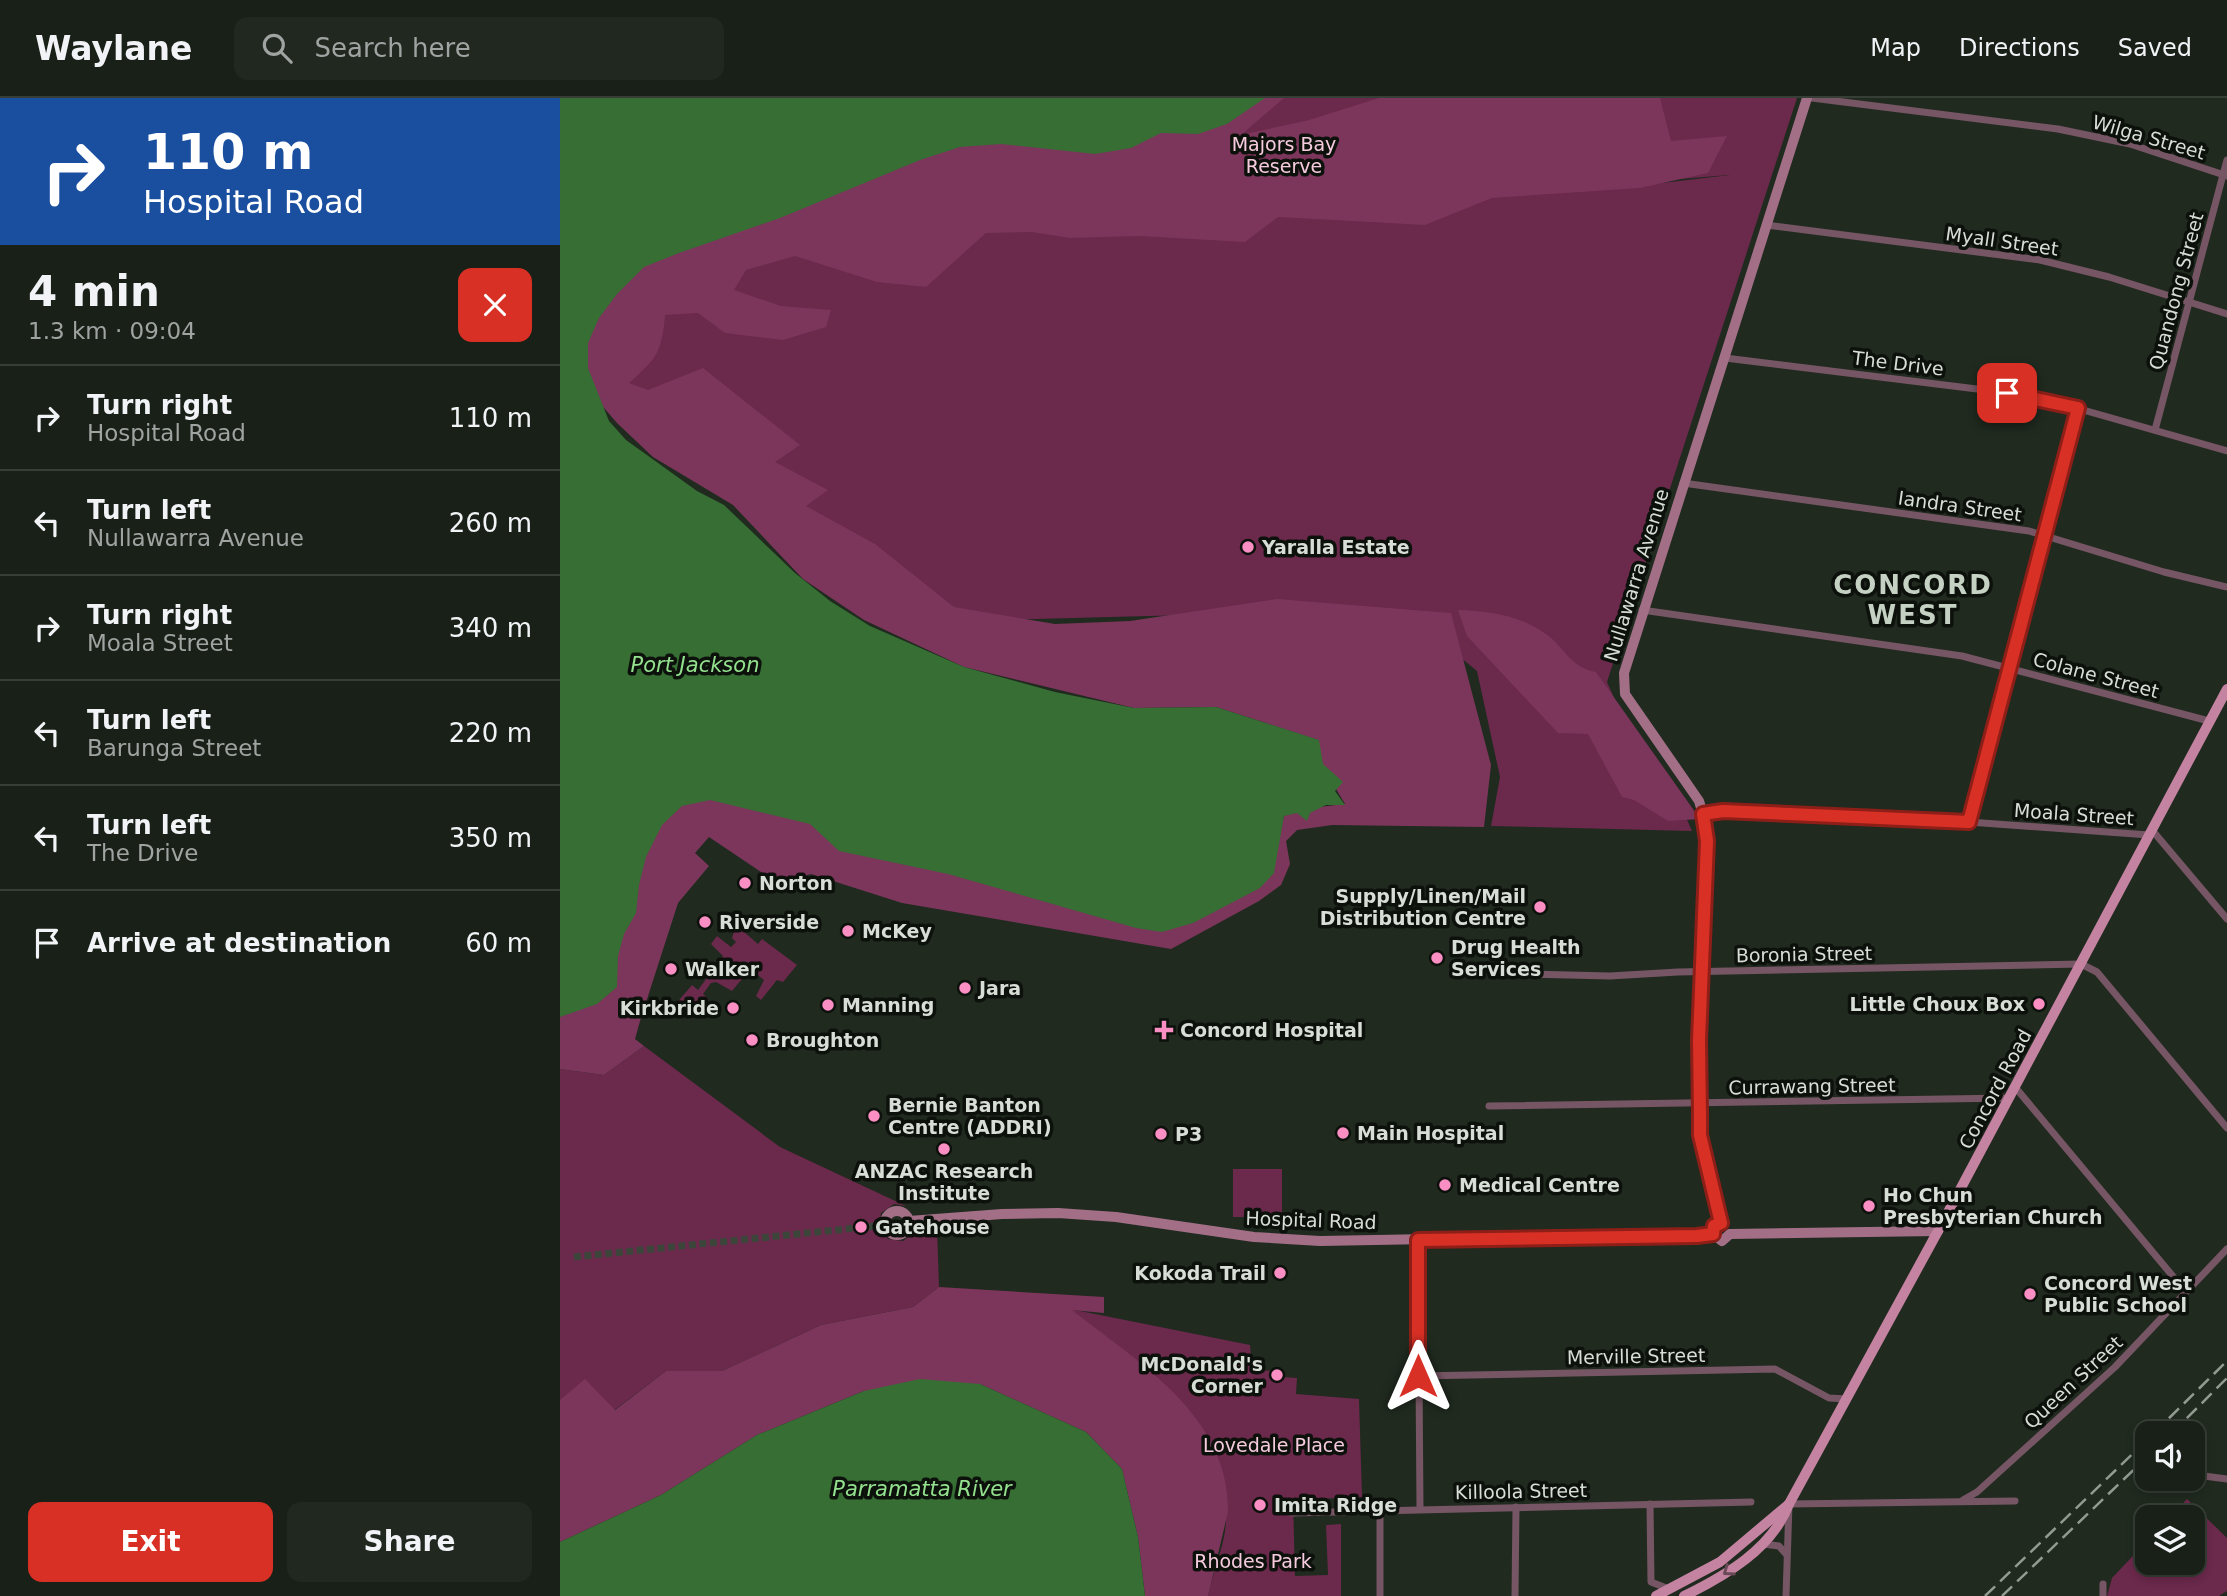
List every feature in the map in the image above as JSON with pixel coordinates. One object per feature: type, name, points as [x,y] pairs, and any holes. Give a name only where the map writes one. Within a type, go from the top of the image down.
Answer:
[{"type":"main road","name":"Nullawarra Avenue","points":[[1721,1223],[1700,1135],[1701,971],[1707,841],[1703,814],[1699,801],[1625,694],[1623,673],[1807,98]]},
{"type":"main road","name":"Concord Road","points":[[1684,1596],[1719,1577],[1763,1544],[1782,1523],[1789,1504],[2010,1098],[2209,721],[2224,704],[2227,689]]},
{"type":"main road","name":"Hospital Road","points":[[909,1220],[1058,1213],[1116,1217],[1284,1240],[1713,1234]]},
{"type":"main road","points":[[1731,1234],[1729,1226],[1721,1223],[1714,1226],[1713,1234],[1722,1241],[1731,1234],[1938,1231]]},
{"type":"main road","name":"Concord Road","points":[[1656,1596],[1720,1562],[1789,1504]]},
{"type":"street","name":"Wilga Street","points":[[1812,98],[2058,130],[2130,144],[2225,175]]},
{"type":"street","name":"Quandong Street","points":[[2155,430],[2227,160]]},
{"type":"street","name":"Myall Street","points":[[1766,225],[2040,260],[2109,277],[2227,314]]},
{"type":"street","name":"The Drive","points":[[1725,358],[2034,396],[2227,451]]},
{"type":"street","points":[[1969,822],[2078,408]]},
{"type":"street","name":"Iandra Street","points":[[1683,483],[2043,536],[2164,572],[2227,587]]},
{"type":"street","name":"Colane Street","points":[[1642,610],[1962,656],[2209,721]]},
{"type":"street","name":"Moala Street","points":[[1703,814],[1723,811],[2151,832]]},
{"type":"street","points":[[2151,832],[2227,919]]},
{"type":"street","points":[[2081,964],[2097,972],[2227,1128]]},
{"type":"street","name":"Boronia Street","points":[[1528,974],[1610,976],[1701,971],[2081,964]]},
{"type":"street","points":[[2015,1087],[2186,1292]]},
{"type":"street","name":"Currawang Street","points":[[1489,1106],[2010,1098]]},
{"type":"street","points":[[1418,1240],[1420,1508]]},
{"type":"street","name":"Queen Street","points":[[1963,1500],[1977,1492],[2115,1367],[2227,1249]]},
{"type":"street","name":"Merville Street","points":[[1418,1376],[1775,1369],[1829,1398],[1848,1399]]},
{"type":"street","points":[[2205,1476],[2227,1479]]},
{"type":"street","points":[[1786,1596],[1789,1504],[2015,1501]]},
{"type":"street","name":"Killoola Street","points":[[1291,1513],[1420,1508],[1751,1503]]},
{"type":"street","points":[[1650,1504],[1651,1582],[1670,1590]]},
{"type":"street","points":[[1515,1596],[1516,1507]]},
{"type":"street","points":[[1380,1510],[1380,1596]]},
{"type":"street","points":[[1763,1544],[1779,1546],[1787,1555]]},
{"type":"street","points":[[2103,1584],[2103,1596]]},
{"type":"green space","name":"Majors Bay Reserve","points":[[1248,98],[1284,98],[1241,135],[1309,120],[1379,98],[1660,98],[1671,141],[1727,136],[1708,173],[1640,188],[1492,198],[1425,225],[1278,217],[1245,242],[1139,236],[1070,238],[1032,232],[986,233],[926,287],[877,282],[795,256],[746,270],[734,290],[781,306],[831,310],[826,327],[783,340],[725,333],[698,313],[665,315],[662,338],[656,354],[646,368],[629,383],[648,390],[703,368],[800,445],[775,462],[828,490],[806,506],[875,544],[954,607],[1055,624],[1130,621],[1277,599],[1451,613],[1491,765],[1484,827],[1332,825],[1297,830],[1286,841],[1290,864],[1281,885],[1259,901],[1171,949],[902,903],[811,874],[779,884],[709,837],[695,853],[709,866],[678,903],[640,1021],[635,1039],[644,1046],[604,1075],[560,1069],[560,1003],[660,809],[712,791],[1277,849],[1284,816],[1301,809],[1345,804],[1321,764],[1318,740],[1216,707],[1134,708],[964,667],[864,620],[803,579],[733,505],[653,457],[617,423],[586,387],[572,344],[592,287],[930,140]]},
{"type":"green space","name":"Yaralla Estate","points":[[1265,98],[1797,98],[1607,682],[1634,742],[1675,793],[1692,831],[1491,826],[1500,777],[1477,671],[1448,647],[1335,611],[1002,620],[935,611],[630,393],[625,351],[701,277]],"holes":[[[1730,175],[1611,189],[1498,194]]]},
{"type":"green space","points":[[1458,610],[1492,613],[1525,622],[1553,639],[1580,666],[1596,672],[1700,819],[1668,821],[1634,800],[1622,797],[1588,734],[1558,733],[1467,636]]},
{"type":"green space","points":[[736,925],[758,944],[762,939],[797,965],[783,982],[777,980],[761,1000],[756,996],[764,980],[750,969],[732,991],[716,982],[711,983],[703,994],[708,998],[692,1019],[674,1006],[692,985],[698,990],[723,956],[711,944],[717,936],[731,947],[736,942],[732,938]]},
{"type":"green space","points":[[644,1046],[780,1147],[906,1206],[894,1204],[881,1213],[879,1229],[888,1239],[903,1241],[926,1224],[937,1227],[939,1287],[913,1307],[821,1325],[722,1371],[666,1371],[560,1451],[560,1069],[604,1075]]},
{"type":"green space","points":[[1233,1169],[1282,1169],[1282,1217],[1233,1217]]},
{"type":"green space","points":[[939,1287],[1104,1297],[1104,1313],[1072,1310],[1151,1371],[1176,1394],[1214,1447],[1225,1478],[1228,1512],[1208,1596],[1145,1596],[1138,1537],[1122,1469],[1086,1432],[980,1384],[864,1391],[757,1435],[661,1495],[560,1542],[560,1400],[585,1379],[615,1410],[666,1371],[722,1371],[821,1325],[913,1307]]},
{"type":"green space","name":"Lovedale Place","points":[[1070,1309],[1250,1345],[1252,1370],[1281,1371],[1283,1377],[1297,1378],[1296,1394],[1359,1399],[1362,1497],[1293,1500],[1295,1576],[1328,1575],[1326,1525],[1341,1524],[1341,1596],[1208,1596],[1226,1523],[1224,1486],[1214,1453],[1199,1424],[1178,1398],[1153,1374]]},
{"type":"green space","points":[[2187,1499],[2193,1505],[2181,1505]]},
{"type":"green space","points":[[2205,1517],[2227,1538],[2227,1591],[2219,1596],[2107,1596],[2112,1578],[2135,1554],[2135,1575],[2205,1575]]},
{"type":"water","name":"Port Jackson","points":[[560,98],[1265,98],[1227,124],[1198,134],[1161,133],[1131,148],[1095,154],[1001,144],[960,147],[920,160],[780,218],[679,253],[644,267],[617,294],[599,318],[588,343],[588,368],[609,421],[626,440],[697,491],[724,505],[795,573],[830,601],[870,626],[964,667],[1055,692],[1134,708],[1216,707],[1319,740],[1323,764],[1343,782],[1335,791],[1345,805],[1326,805],[1310,813],[1307,821],[1297,813],[1284,816],[1274,873],[1260,888],[1193,923],[1162,932],[1136,928],[948,874],[839,851],[810,824],[710,800],[682,806],[662,825],[646,857],[636,913],[624,934],[618,956],[617,987],[597,1004],[560,1017]]},
{"type":"water","name":"Parramatta River","points":[[920,1379],[980,1384],[1086,1432],[1122,1469],[1138,1537],[1145,1596],[560,1596],[560,1542],[661,1495],[757,1435],[864,1391]]},
{"type":"tunnel","points":[[574,1257],[885,1225]]},
{"type":"railway","points":[[2166,1421],[2227,1361]]},
{"type":"railway","points":[[2184,1421],[2227,1378]]},
{"type":"railway","points":[[1985,1596],[2135,1452]]},
{"type":"railway","points":[[2002,1596],[2135,1469]]},
{"type":"place","name":"Yaralla Estate","points":[[1248,547]]},
{"type":"place","name":"Norton","points":[[745,883]]},
{"type":"place","name":"Supply/Linen/Mail Distribution Centre","points":[[1540,907]]},
{"type":"place","name":"Riverside","points":[[705,922]]},
{"type":"place","name":"McKey","points":[[848,931]]},
{"type":"place","name":"Drug Health Services","points":[[1437,958]]},
{"type":"place","name":"Walker","points":[[671,969]]},
{"type":"place","name":"Jara","points":[[965,988]]},
{"type":"place","name":"Little Choux Box","points":[[2039,1004]]},
{"type":"place","name":"Manning","points":[[828,1005]]},
{"type":"place","name":"Kirkbride","points":[[733,1008]]},
{"type":"place","name":"Concord Hospital","points":[[1164,1030]]},
{"type":"place","name":"Broughton","points":[[752,1040]]},
{"type":"place","name":"Bernie Banton Centre (ADDRI)","points":[[874,1116]]},
{"type":"place","name":"Main Hospital","points":[[1343,1133]]},
{"type":"place","name":"P3","points":[[1161,1134]]},
{"type":"place","name":"ANZAC Research Institute","points":[[944,1149]]},
{"type":"place","name":"Medical Centre","points":[[1445,1185]]},
{"type":"place","name":"Ho Chun Presbyterian Church","points":[[1869,1206]]},
{"type":"place","name":"Gatehouse","points":[[861,1227]]},
{"type":"place","name":"Kokoda Trail","points":[[1280,1273]]},
{"type":"place","name":"Concord West Public School","points":[[2030,1294]]},
{"type":"place","name":"McDonald's Corner","points":[[1277,1375]]},
{"type":"place","name":"Imita Ridge","points":[[1260,1505]]},
{"type":"district","name":"CONCORD WEST","points":[[1913,600]]},
{"type":"route","points":[[1418,1376],[1418,1240],[1697,1236],[1713,1234],[1714,1226],[1721,1223],[1700,1135],[1699,1040],[1707,841],[1703,814],[1723,811],[1969,822],[2078,408],[2034,396],[2007,393]]},
{"type":"park label","name":"Rhodes Park","points":[[1253,1561]]}]
